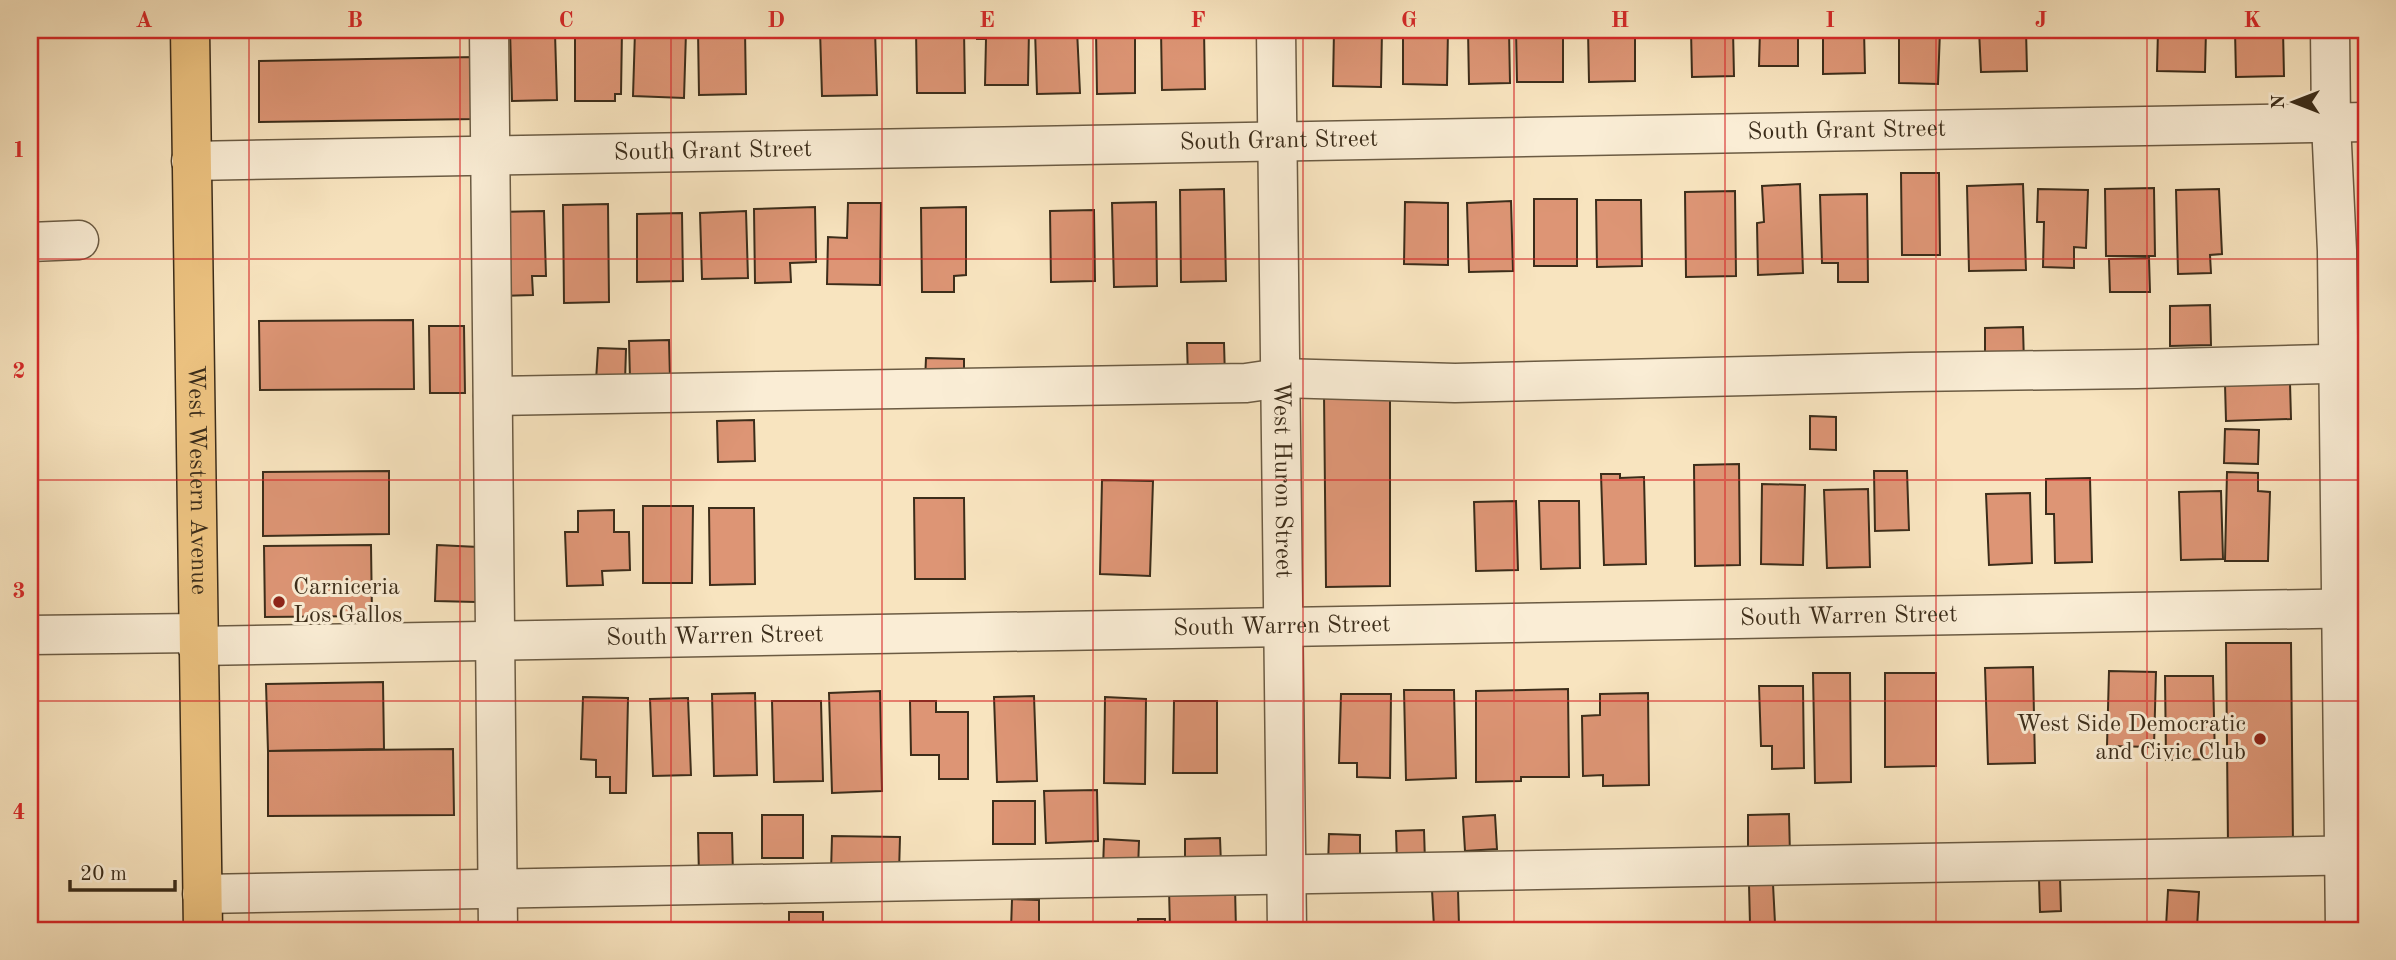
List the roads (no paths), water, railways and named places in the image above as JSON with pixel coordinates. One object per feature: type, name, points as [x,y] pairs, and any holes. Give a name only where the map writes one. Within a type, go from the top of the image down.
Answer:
[{"type":"main road","name":"West Western Avenue","points":[[190,30],[202,912]]},
{"type":"street","points":[[489,30],[498,930]]},
{"type":"street","name":"West Huron Street","points":[[1276,30],[1287,930]]},
{"type":"street","points":[[2330,30],[2349,122],[2337,251],[2353,363],[2355,855],[2345,930]]},
{"type":"street","name":"South Grant Street","points":[[191,161],[2349,122]]},
{"type":"street","points":[[30,242],[79,240]]},
{"type":"street","points":[[493,396],[1232,383],[1280,378],[1455,383],[2353,363]]},
{"type":"street","name":"South Warren Street","points":[[30,635],[197,640],[496,641],[2354,608]]},
{"type":"street","points":[[202,912],[498,889],[2355,855]]},
{"type":"place","name":"Carniceria Los Gallos","points":[[279,602]]},
{"type":"place","name":"West Side Democratic and Civic Club","points":[[2260,739]]}]
